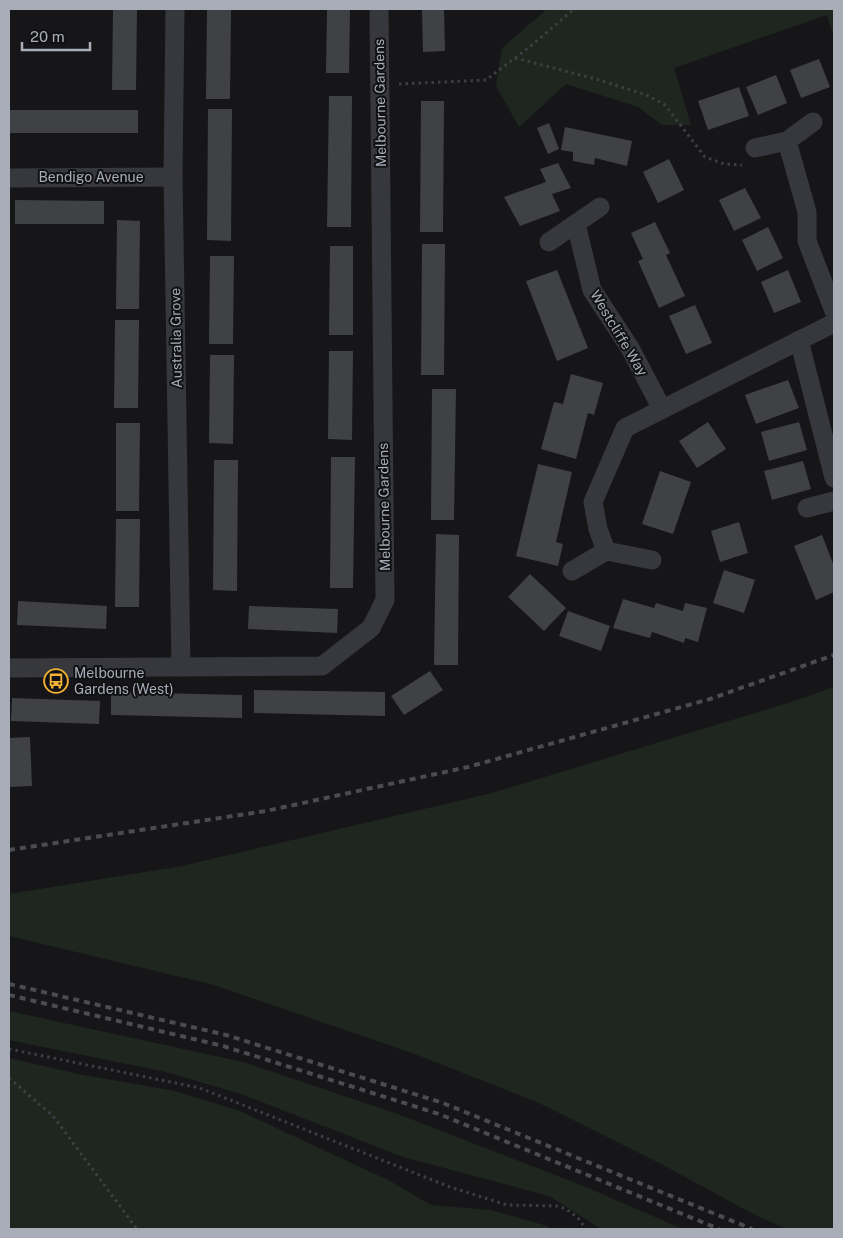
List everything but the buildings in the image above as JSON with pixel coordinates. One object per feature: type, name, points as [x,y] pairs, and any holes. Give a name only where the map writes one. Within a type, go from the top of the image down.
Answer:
[{"type":"street","name":"Australia Grove","points":[[176,9],[173,177],[182,666]]},
{"type":"street","name":"Melbourne Gardens","points":[[9,668],[322,666],[370,628],[385,600],[382,136],[379,85],[379,9]]},
{"type":"street","points":[[753,157],[787,141],[813,122]]},
{"type":"street","points":[[787,141],[807,212],[807,241],[834,311]]},
{"type":"street","name":"Bendigo Avenue","points":[[9,178],[173,177]]},
{"type":"street","points":[[549,242],[600,207]]},
{"type":"street","name":"Westcliffe Way","points":[[576,224],[592,290],[630,348],[662,409]]},
{"type":"street","points":[[606,551],[598,530],[593,502],[626,428],[834,323]]},
{"type":"street","points":[[799,340],[834,478]]},
{"type":"street","points":[[807,508],[834,501]]},
{"type":"street","points":[[572,571],[606,551],[652,560]]},
{"type":"path","points":[[379,85],[486,80],[574,9]]},
{"type":"path","points":[[515,58],[596,79],[649,96],[665,105],[705,157],[724,164],[753,157]]},
{"type":"path","points":[[9,1049],[130,1076],[200,1088],[450,1187],[507,1205],[557,1206],[566,1209],[578,1218],[586,1229]]},
{"type":"path","points":[[9,1078],[53,1116],[137,1229]]},
{"type":"shaded area","points":[[547,9],[834,9],[834,37],[827,15],[674,68],[691,125],[662,125],[638,107],[566,84],[519,127],[496,86],[502,48]]},
{"type":"shaded area","points":[[834,687],[834,1229],[787,1229],[757,1216],[665,1166],[539,1103],[412,1053],[214,985],[9,936],[9,894],[182,866],[492,793],[791,702]]},
{"type":"shaded area","points":[[9,1011],[243,1062],[395,1113],[581,1185],[683,1229],[601,1229],[549,1196],[403,1157],[241,1094],[166,1072],[9,1040]]},
{"type":"shaded area","points":[[9,1058],[78,1074],[175,1091],[240,1111],[390,1181],[431,1205],[491,1210],[547,1226],[550,1229],[9,1229]]},
{"type":"railway","points":[[9,850],[266,811],[468,767],[710,699],[834,655]]},
{"type":"railway","points":[[9,984],[226,1035],[443,1103],[752,1229]]},
{"type":"railway","points":[[9,995],[223,1046],[439,1114],[719,1229]]},
{"type":"place","name":"Melbourne Gardens (West)","points":[[56,681]]}]
